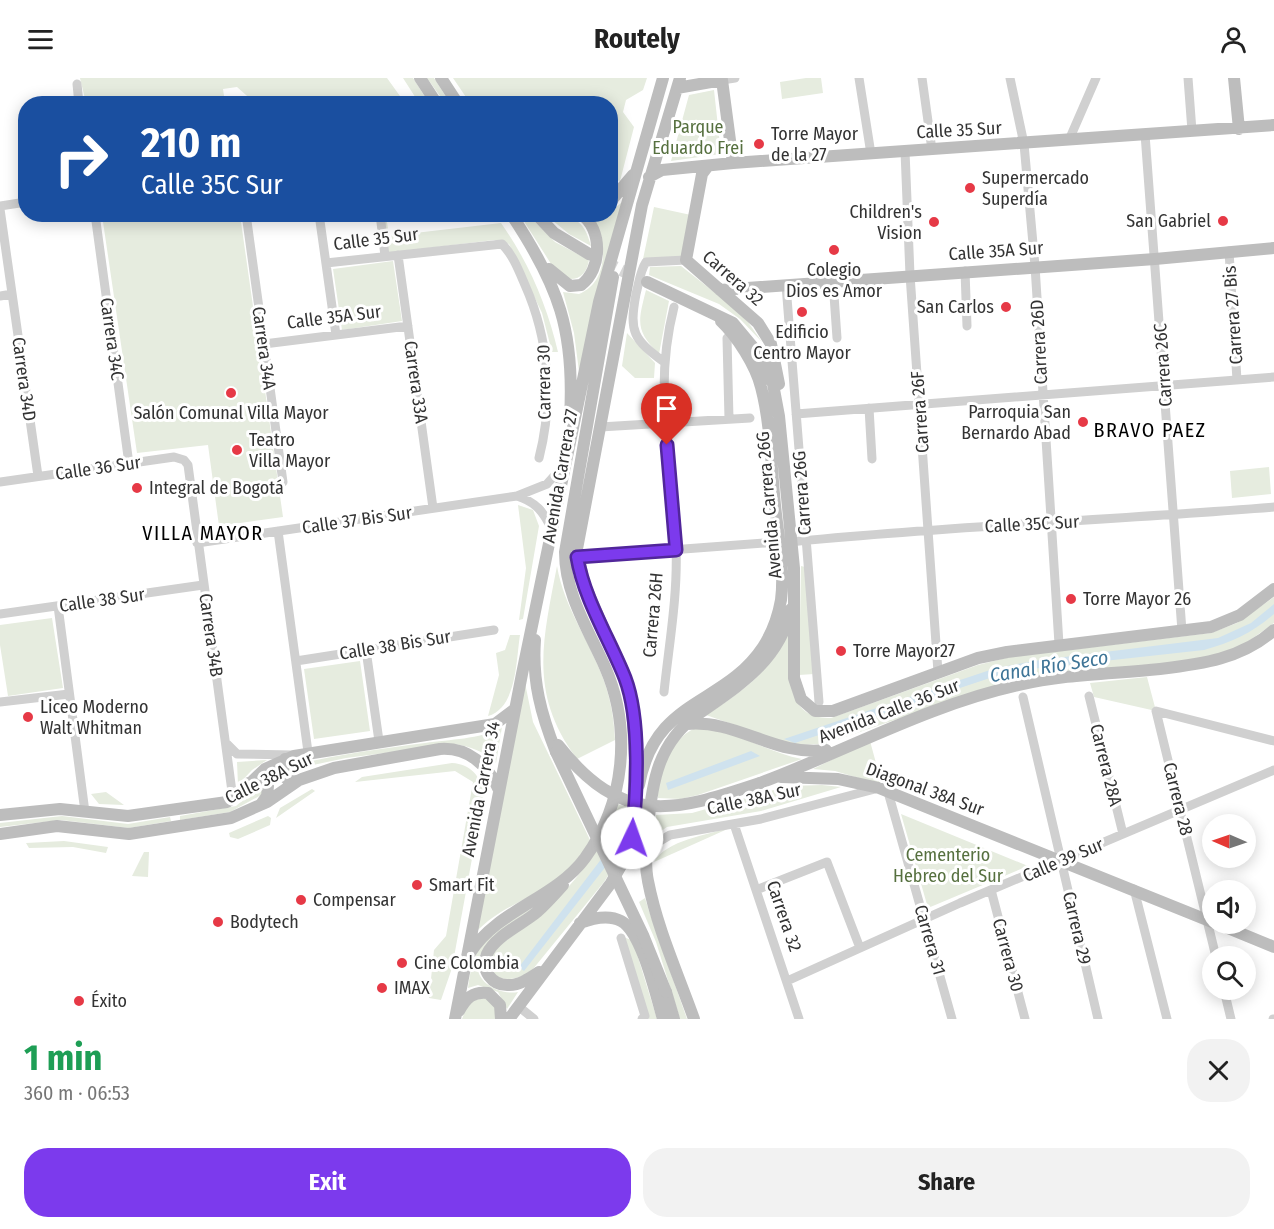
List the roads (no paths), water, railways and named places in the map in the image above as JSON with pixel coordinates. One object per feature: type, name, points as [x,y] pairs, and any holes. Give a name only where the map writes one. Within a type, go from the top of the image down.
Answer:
[{"type":"main road","points":[[420,78],[431,96]]},
{"type":"main road","points":[[441,78],[453,96]]},
{"type":"main road","name":"Avenida Carrera 27","points":[[515,709],[599,302],[663,78]]},
{"type":"main road","points":[[1234,78],[1239,129]]},
{"type":"main road","points":[[678,83],[722,80],[733,163]]},
{"type":"main road","name":"Avenida Carrera 27","points":[[577,557],[636,233],[649,177],[678,83]]},
{"type":"main road","name":"Calle 35 Sur","points":[[649,177],[662,170],[733,163],[1274,125]]},
{"type":"main road","name":"Carrera 32","points":[[708,166],[702,174],[686,260],[751,316],[771,344],[779,384],[779,416]]},
{"type":"main road","points":[[618,193],[637,170]]},
{"type":"main road","name":"Avenida Carrera 27","points":[[466,959],[493,926],[577,868],[592,848],[606,820],[616,789],[621,758],[616,701],[606,670],[572,595],[566,574],[565,552],[624,214]]},
{"type":"main road","points":[[516,222],[552,273],[566,285],[575,286],[586,281],[594,265],[597,238],[590,222]]},
{"type":"main road","points":[[544,222],[554,232],[589,254]]},
{"type":"main road","name":"Calle 35A Sur","points":[[720,290],[1155,259],[1274,248]]},
{"type":"main road","points":[[537,254],[555,291],[569,348],[572,386],[568,459]]},
{"type":"main road","name":"Avenida Carrera 26G","points":[[634,816],[646,759],[660,732],[750,662],[763,646],[777,616],[782,587],[785,542],[779,416],[773,384],[758,352],[733,323],[646,282]]},
{"type":"main road","name":"Avenida Carrera 26G","points":[[711,311],[732,334],[761,386],[794,593],[796,686],[806,705],[819,707]]},
{"type":"main road","points":[[509,1019],[621,867],[630,848],[634,816],[635,724],[629,692],[584,583],[577,557]]},
{"type":"main road","name":"Avenida Calle 36 Sur","points":[[819,707],[833,711],[993,654],[1059,644],[1211,627],[1233,619],[1250,609],[1274,589]]},
{"type":"main road","name":"Avenida Calle 36 Sur","points":[[540,591],[534,670],[537,698],[546,727],[557,748],[597,785],[620,799],[644,806],[685,806],[765,781],[897,724],[990,692],[1042,681],[1204,664],[1246,650],[1274,630]]},
{"type":"main road","points":[[694,1019],[651,894],[646,858],[655,775],[664,752],[685,724],[740,686],[766,661],[784,629],[794,593]]},
{"type":"main road","name":"Calle 38A Sur","points":[[0,815],[50,809],[128,816],[233,800],[266,769],[308,752],[495,724],[515,709]]},
{"type":"main road","name":"Avenida Carrera 34","points":[[455,1018],[515,709]]},
{"type":"main road","points":[[685,724],[717,724],[787,749],[808,752],[839,748]]},
{"type":"main road","points":[[557,748],[643,934],[674,1019]]},
{"type":"main road","name":"Calle 38A Sur","points":[[0,834],[57,826],[129,834],[231,818],[262,804],[299,780],[334,768],[448,749],[464,752],[483,765],[499,790]]},
{"type":"main road","points":[[290,758],[282,774],[290,781],[299,780]]},
{"type":"main road","name":"Diagonal 38A Sur","points":[[765,781],[800,776],[831,778],[883,790],[1202,918]]},
{"type":"main road","points":[[249,783],[260,781],[268,786],[267,796],[262,804]]},
{"type":"main road","points":[[545,968],[525,981],[508,986],[495,982],[486,972],[484,965],[490,948],[537,912],[577,868]]},
{"type":"main road","points":[[579,924],[604,917],[622,921],[629,927],[639,944],[663,1019]]},
{"type":"main road","name":"Diagonal 38A Sur","points":[[1242,934],[1274,947]]},
{"type":"main road","points":[[455,1018],[466,999],[484,992],[498,999],[501,1005],[501,1019]]},
{"type":"street","points":[[722,80],[735,78]]},
{"type":"street","points":[[859,78],[871,154]]},
{"type":"street","points":[[922,78],[933,150]]},
{"type":"street","name":"Carrera 26D","points":[[1010,78],[1024,144],[1035,266],[1059,644]]},
{"type":"street","points":[[1069,140],[1096,78]]},
{"type":"street","points":[[1188,78],[1192,131]]},
{"type":"street","points":[[76,84],[78,96]]},
{"type":"street","name":"Carrera 26C","points":[[1145,134],[1182,631]]},
{"type":"street","name":"Carrera 26F","points":[[905,151],[910,275],[938,672]]},
{"type":"street","points":[[0,208],[18,204]]},
{"type":"street","name":"Carrera 34D","points":[[0,208],[38,476]]},
{"type":"street","name":"Carrera 34C","points":[[95,222],[129,464]]},
{"type":"street","name":"Carrera 34A","points":[[247,222],[283,482]]},
{"type":"street","points":[[320,222],[336,335]]},
{"type":"street","points":[[381,222],[385,256]]},
{"type":"street","name":"Calle 35 Sur","points":[[326,263],[502,244]]},
{"type":"street","name":"Carrera 30","points":[[502,244],[519,270],[542,328],[548,385],[547,414],[539,458]]},
{"type":"street","name":"Carrera 27 Bis","points":[[1229,251],[1237,380]]},
{"type":"street","name":"Carrera 33A","points":[[398,255],[433,508]]},
{"type":"street","points":[[664,362],[636,338],[632,329],[638,288],[646,262],[686,260]]},
{"type":"street","points":[[965,271],[967,326]]},
{"type":"street","points":[[833,281],[837,338]]},
{"type":"street","name":"Carrera 26G","points":[[786,285],[819,707]]},
{"type":"street","points":[[0,296],[12,294]]},
{"type":"street","name":"Carrera 26H","points":[[663,692],[675,599],[676,550],[664,423],[665,342],[674,307]]},
{"type":"street","name":"Calle 35A Sur","points":[[264,344],[408,326]]},
{"type":"street","points":[[727,338],[729,419]]},
{"type":"street","points":[[796,414],[1274,377]]},
{"type":"street","points":[[869,408],[872,459]]},
{"type":"street","points":[[600,427],[750,418]]},
{"type":"street","name":"Calle 36 Sur","points":[[0,482],[174,457],[184,460],[189,471]]},
{"type":"street","name":"Calle 37 Bis Sur","points":[[197,543],[517,496],[547,484],[568,459]]},
{"type":"street","name":"Carrera 34B","points":[[189,471],[233,800]]},
{"type":"street","points":[[517,496],[532,501],[540,508],[553,530]]},
{"type":"street","name":"Calle 35C Sur","points":[[577,557],[806,541],[929,529],[1052,524],[1274,507]]},
{"type":"street","points":[[278,531],[308,752]]},
{"type":"street","name":"Calle 38 Sur","points":[[0,614],[203,585]]},
{"type":"street","points":[[58,606],[85,812]]},
{"type":"street","name":"Calle 38 Bis Sur","points":[[296,661],[494,630]]},
{"type":"street","points":[[366,650],[379,741]]},
{"type":"street","points":[[0,702],[69,694]]},
{"type":"street","name":"Carrera 28A","points":[[1089,696],[1123,834]]},
{"type":"street","name":"Carrera 29","points":[[1023,697],[1098,1019]]},
{"type":"street","name":"Carrera 28","points":[[1202,886],[1156,711],[1274,741]]},
{"type":"street","name":"Calle 38A Sur","points":[[226,743],[237,754],[286,754],[290,758]]},
{"type":"street","name":"Calle 39 Sur","points":[[787,981],[992,890],[1274,770]]},
{"type":"street","name":"Calle 38A Sur","points":[[646,858],[654,847],[670,835],[734,824],[883,790]]},
{"type":"street","name":"Carrera 31","points":[[883,790],[952,1019]]},
{"type":"street","name":"Carrera 32","points":[[734,824],[800,1019]]},
{"type":"street","points":[[756,890],[827,862],[860,948]]},
{"type":"street","points":[[1134,889],[1167,1019]]},
{"type":"street","name":"Carrera 30","points":[[992,890],[1025,1019]]},
{"type":"street","points":[[621,938],[644,1017]]},
{"type":"street","points":[[1227,1000],[1232,1019]]},
{"type":"street","points":[[518,1006],[534,1019]]},
{"type":"water","name":"Canal Río Seco","points":[[1274,604],[1274,614],[1258,627],[1233,640],[1204,650],[1022,670],[999,675],[795,743],[784,739],[996,668],[1040,660],[1218,638],[1251,623]]},
{"type":"water","points":[[751,751],[760,756],[668,790],[666,783]]},
{"type":"water","points":[[615,841],[621,847],[524,971],[519,967]]},
{"type":"tunnel","points":[[589,254],[637,278]]},
{"type":"place","name":"Torre Mayor de la 27","points":[[759,144]]},
{"type":"place","name":"Supermercado Superdía","points":[[970,188]]},
{"type":"place","name":"San Gabriel","points":[[1223,221]]},
{"type":"place","name":"Children's Vision","points":[[934,222]]},
{"type":"place","name":"Colegio Dios es Amor","points":[[834,250]]},
{"type":"place","name":"San Carlos","points":[[1006,307]]},
{"type":"place","name":"Edificio Centro Mayor","points":[[802,312]]},
{"type":"place","name":"Salón Comunal Villa Mayor","points":[[231,393]]},
{"type":"place","name":"Parroquia San Bernardo Abad","points":[[1083,422]]},
{"type":"place","name":"Teatro Villa Mayor","points":[[237,450]]},
{"type":"place","name":"Integral de Bogotá","points":[[137,488]]},
{"type":"place","name":"Torre Mayor 26","points":[[1071,599]]},
{"type":"place","name":"Torre Mayor27","points":[[841,651]]},
{"type":"place","name":"Liceo Moderno Walt Whitman","points":[[28,717]]},
{"type":"place","name":"Smart Fit","points":[[417,885]]},
{"type":"place","name":"Compensar","points":[[301,900]]},
{"type":"place","name":"Bodytech","points":[[218,922]]},
{"type":"place","name":"Cine Colombia","points":[[402,963]]},
{"type":"place","name":"IMAX","points":[[382,988]]},
{"type":"place","name":"Éxito","points":[[79,1001]]},
{"type":"district","name":"BRAVO PAEZ","points":[[1150,430]]},
{"type":"district","name":"VILLA MAYOR","points":[[203,533]]},
{"type":"park label","name":"Parque Eduardo Frei","points":[[698,137]]},
{"type":"park label","name":"Cementerio Hebreo del Sur","points":[[948,865]]}]
